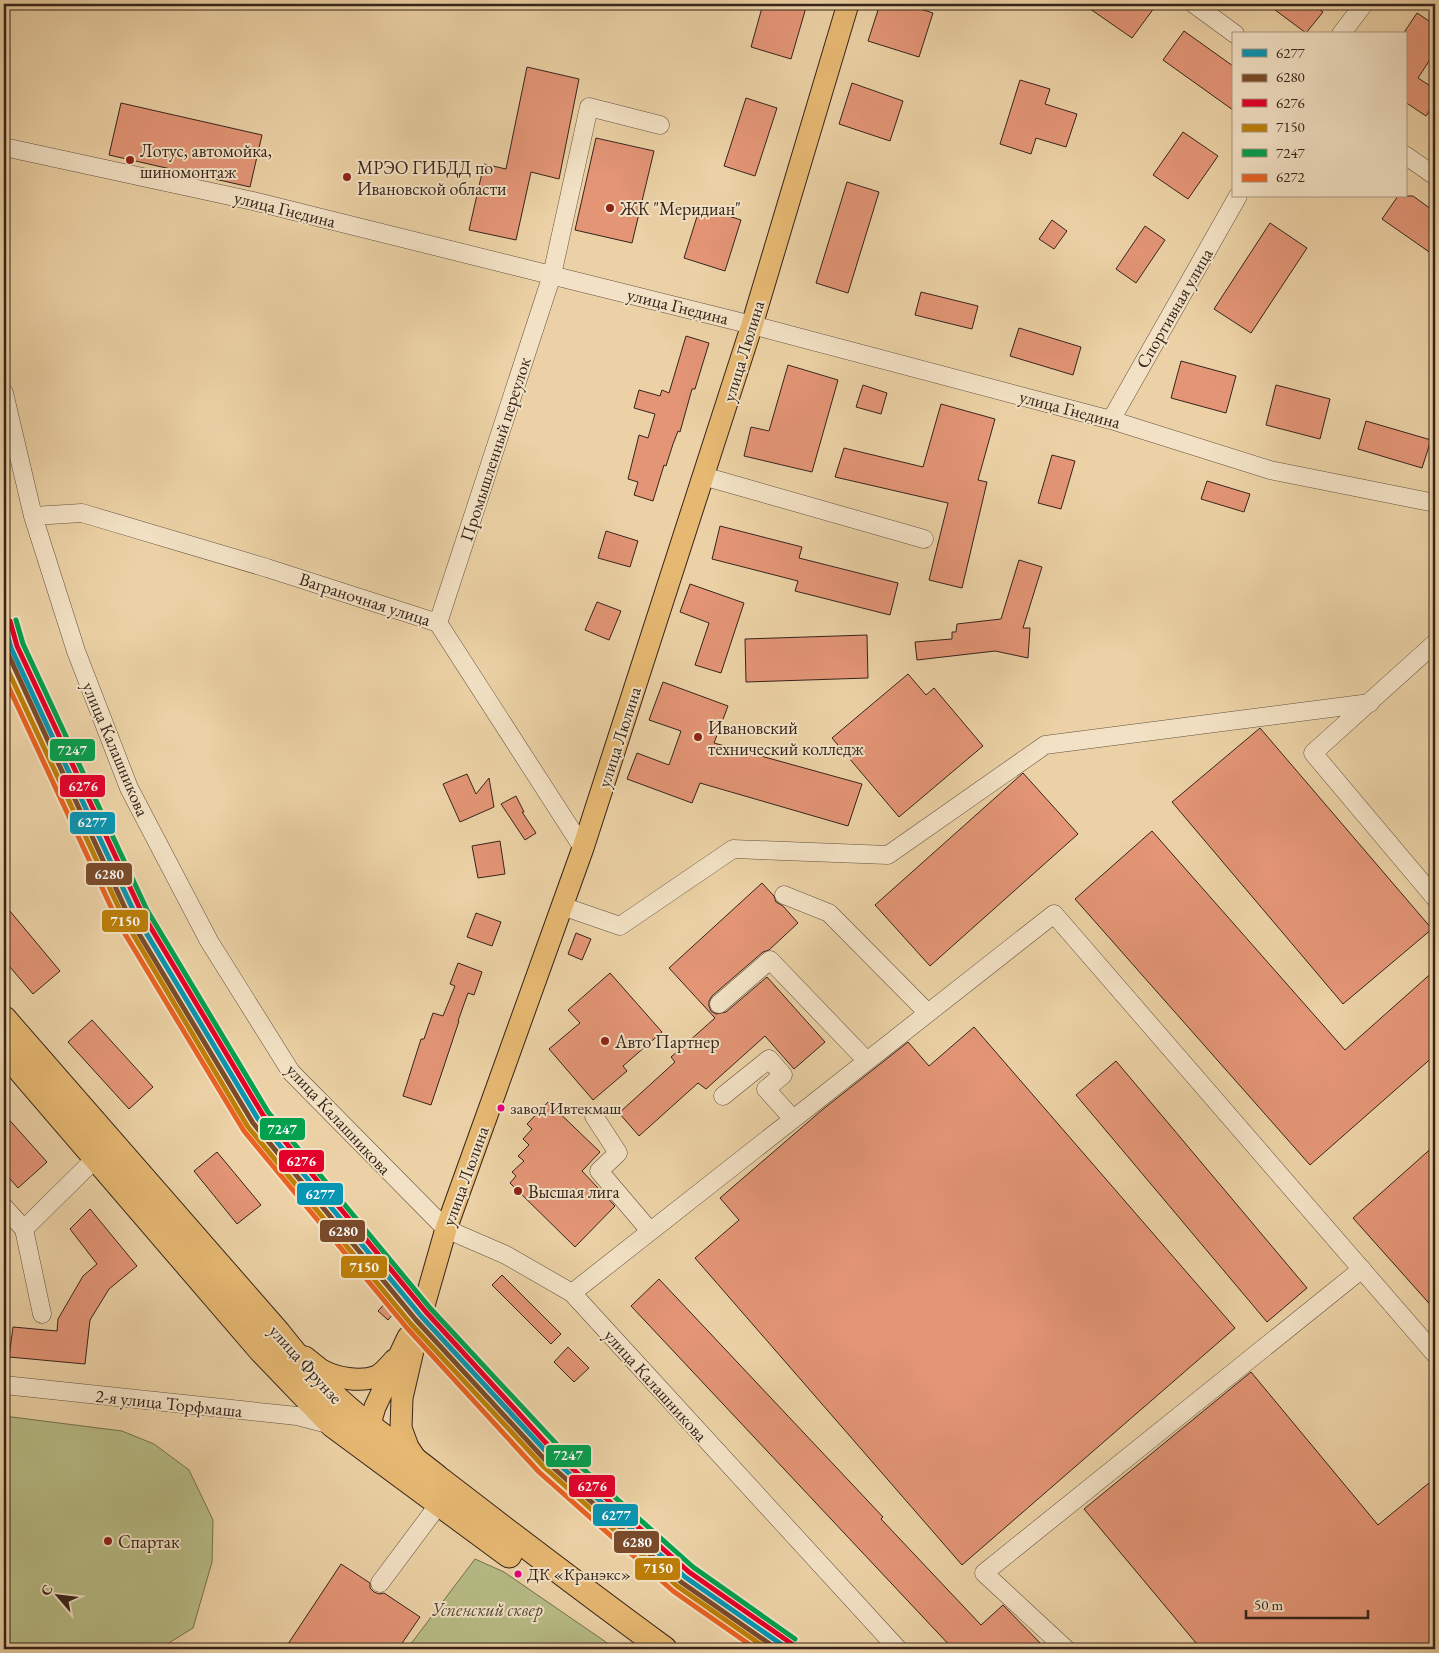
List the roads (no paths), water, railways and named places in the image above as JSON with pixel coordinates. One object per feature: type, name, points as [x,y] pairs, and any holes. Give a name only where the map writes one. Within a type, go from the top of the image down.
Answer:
[{"type":"highway","name":"улица Фрунзе","points":[[4,1019],[9,1050],[104,1150],[270,1342],[333,1425],[409,1469],[532,1552],[664,1649]]},
{"type":"highway","name":"улица Фрунзе","points":[[270,1342],[369,1427],[439,1504],[638,1649]]},
{"type":"main road","name":"улица Люлина","points":[[409,1469],[408,1447],[401,1428],[401,1409],[421,1316],[446,1229],[583,848],[752,325],[848,4]]},
{"type":"main road","points":[[401,1409],[387,1423],[369,1427],[375,1407],[400,1352],[421,1316]]},
{"type":"main road","points":[[270,1342],[321,1370],[341,1377],[362,1379],[377,1376],[388,1368],[400,1352]]},
{"type":"street","points":[[1194,4],[1232,32]]},
{"type":"street","points":[[1343,32],[1364,4]]},
{"type":"street","name":"Промышленный переулок","points":[[438,623],[552,275],[589,108],[660,125]]},
{"type":"street","name":"улица Гнедина","points":[[4,147],[253,201],[552,275],[752,325],[1111,420],[1270,470],[1435,503]]},
{"type":"street","points":[[1406,156],[1435,176]]},
{"type":"street","name":"Спортивная улица","points":[[1111,420],[1237,198]]},
{"type":"street","name":"улица Калашникова","points":[[4,393],[33,516],[76,651],[129,788],[209,941],[291,1072],[446,1229],[506,1255],[572,1293],[898,1649]]},
{"type":"street","points":[[704,476],[924,539]]},
{"type":"street","name":"Ваграночная улица","points":[[33,516],[82,513],[267,568],[438,623],[583,848]]},
{"type":"street","points":[[1435,644],[1314,753],[1435,898]]},
{"type":"street","points":[[562,906],[620,926],[733,849],[888,855],[1045,745],[1370,702]]},
{"type":"street","points":[[784,895],[829,913],[928,1013]]},
{"type":"street","points":[[572,1293],[1054,914],[1435,1354]]},
{"type":"street","points":[[719,1004],[770,960],[867,1062]]},
{"type":"street","points":[[723,1096],[769,1059],[783,1075],[766,1089],[793,1119]]},
{"type":"street","points":[[594,1116],[618,1153],[599,1171],[650,1231]]},
{"type":"street","points":[[24,1229],[104,1150]]},
{"type":"street","points":[[4,1207],[24,1229],[42,1314]]},
{"type":"street","points":[[1066,1649],[984,1573],[1362,1269]]},
{"type":"street","name":"2-я улица Торфмаша","points":[[4,1385],[297,1416],[333,1425]]},
{"type":"street","points":[[380,1583],[439,1504]]},
{"type":"place","name":"Лотус, автомойка, шиномонтаж","points":[[130,160]]},
{"type":"place","name":"МРЭО ГИБДД по Ивановской области","points":[[347,177]]},
{"type":"place","name":"ЖК \"Меридиан\"","points":[[610,208]]},
{"type":"place","name":"Ивановский технический колледж","points":[[698,737]]},
{"type":"place","name":"Авто Партнер","points":[[605,1041]]},
{"type":"place","name":"завод Ивтекмаш","points":[[501,1108]]},
{"type":"place","name":"Высшая лига","points":[[518,1191]]},
{"type":"place","name":"Спартак","points":[[108,1541]]},
{"type":"place","name":"ДК «Кранэкс»","points":[[518,1574]]},
{"type":"park label","name":"Успенский сквер","points":[[487,1609]]}]
